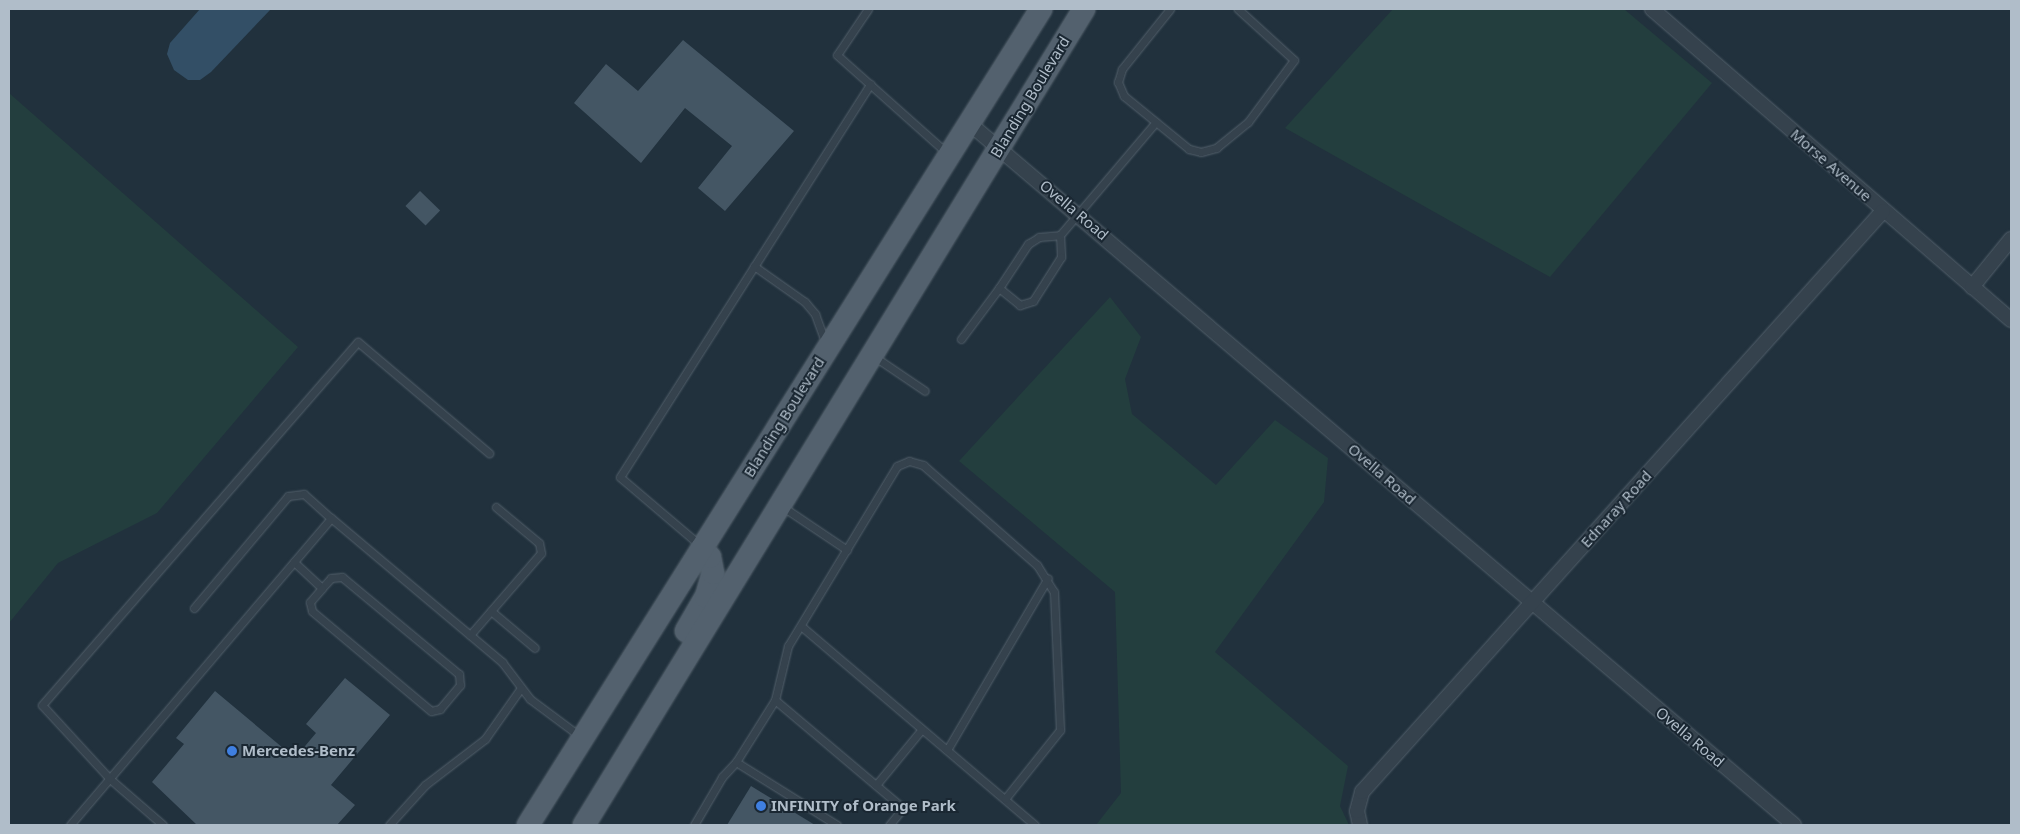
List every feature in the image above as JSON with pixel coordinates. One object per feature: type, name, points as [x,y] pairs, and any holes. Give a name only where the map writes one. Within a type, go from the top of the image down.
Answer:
[{"type":"main road","name":"Blanding Boulevard","points":[[528,825],[1041,9]]},
{"type":"main road","name":"Blanding Boulevard","points":[[584,825],[1084,9]]},
{"type":"main road","points":[[611,781],[626,730],[706,597],[712,564],[702,548]]},
{"type":"street","name":"Morse Avenue","points":[[1652,9],[2011,320]]},
{"type":"street","name":"Ovella Road","points":[[969,123],[1079,214],[1794,825]]},
{"type":"street","name":"Ednaray Road","points":[[1360,825],[1357,811],[1362,792],[1883,211]]},
{"type":"street","points":[[1972,286],[2011,239]]},
{"type":"lane","points":[[868,9],[837,55],[949,155]]},
{"type":"lane","points":[[1170,9],[1122,69],[1118,82],[1124,96],[1189,149],[1202,152],[1216,148],[1261,107],[1294,60],[1238,9]]},
{"type":"lane","points":[[702,548],[620,477],[870,84]]},
{"type":"lane","points":[[999,288],[1020,304],[1033,301],[1062,257],[1060,236],[1156,122]]},
{"type":"lane","points":[[961,339],[999,288],[1015,258],[1028,244],[1039,237],[1060,236]]},
{"type":"lane","points":[[754,266],[805,302],[815,314],[828,348]]},
{"type":"lane","points":[[163,825],[110,779],[42,705],[358,342],[489,453]]},
{"type":"lane","points":[[873,355],[925,391]]},
{"type":"lane","points":[[694,825],[722,777],[736,762],[775,700],[788,646],[897,466],[908,462],[923,465],[939,479],[1048,578],[1054,592],[1060,730],[1005,799]]},
{"type":"lane","points":[[194,608],[288,496],[304,494],[508,668],[521,688],[583,739]]},
{"type":"lane","points":[[781,505],[846,550]]},
{"type":"lane","points":[[470,635],[541,549],[496,507]]},
{"type":"lane","points":[[70,825],[332,518]]},
{"type":"lane","points":[[294,562],[322,588]]},
{"type":"lane","points":[[342,577],[459,674],[460,685],[440,709],[431,711],[312,611],[310,602],[322,588],[331,578],[342,577]]},
{"type":"lane","points":[[946,750],[1048,578]]},
{"type":"lane","points":[[491,611],[535,648]]},
{"type":"lane","points":[[801,626],[1035,825]]},
{"type":"lane","points":[[389,825],[425,785],[484,740],[521,688]]},
{"type":"lane","points":[[775,700],[903,808],[889,825]]},
{"type":"lane","points":[[876,785],[922,729]]},
{"type":"lane","points":[[736,762],[836,825]]},
{"type":"green space","points":[[1393,9],[1624,9],[1712,83],[1550,277],[1285,128]]},
{"type":"green space","points":[[9,93],[298,347],[157,513],[58,563],[9,623]]},
{"type":"green space","points":[[1110,297],[1141,337],[1125,379],[1132,414],[1216,485],[1275,420],[1328,458],[1324,502],[1215,652],[1348,766],[1340,806],[1349,825],[1096,825],[1121,793],[1115,592],[959,461]]},
{"type":"water","points":[[200,9],[271,9],[211,72],[200,80],[188,80],[174,70],[167,54],[170,43]]},
{"type":"building","points":[[683,40],[794,131],[725,211],[698,188],[732,146],[685,108],[641,163],[574,103],[606,64],[638,91]]},
{"type":"building","points":[[420,191],[440,210],[426,226],[405,206]]},
{"type":"building","name":"Mercedes-Benz","points":[[345,678],[390,715],[331,785],[355,805],[337,825],[197,825],[152,782],[184,744],[176,738],[215,691],[295,758],[316,733],[306,724]]},
{"type":"building","name":"INFINITY of Orange Park","points":[[751,786],[815,825],[727,825]]},
{"type":"place","name":"Mercedes-Benz","points":[[232,751]]},
{"type":"place","name":"INFINITY of Orange Park","points":[[761,806]]}]
